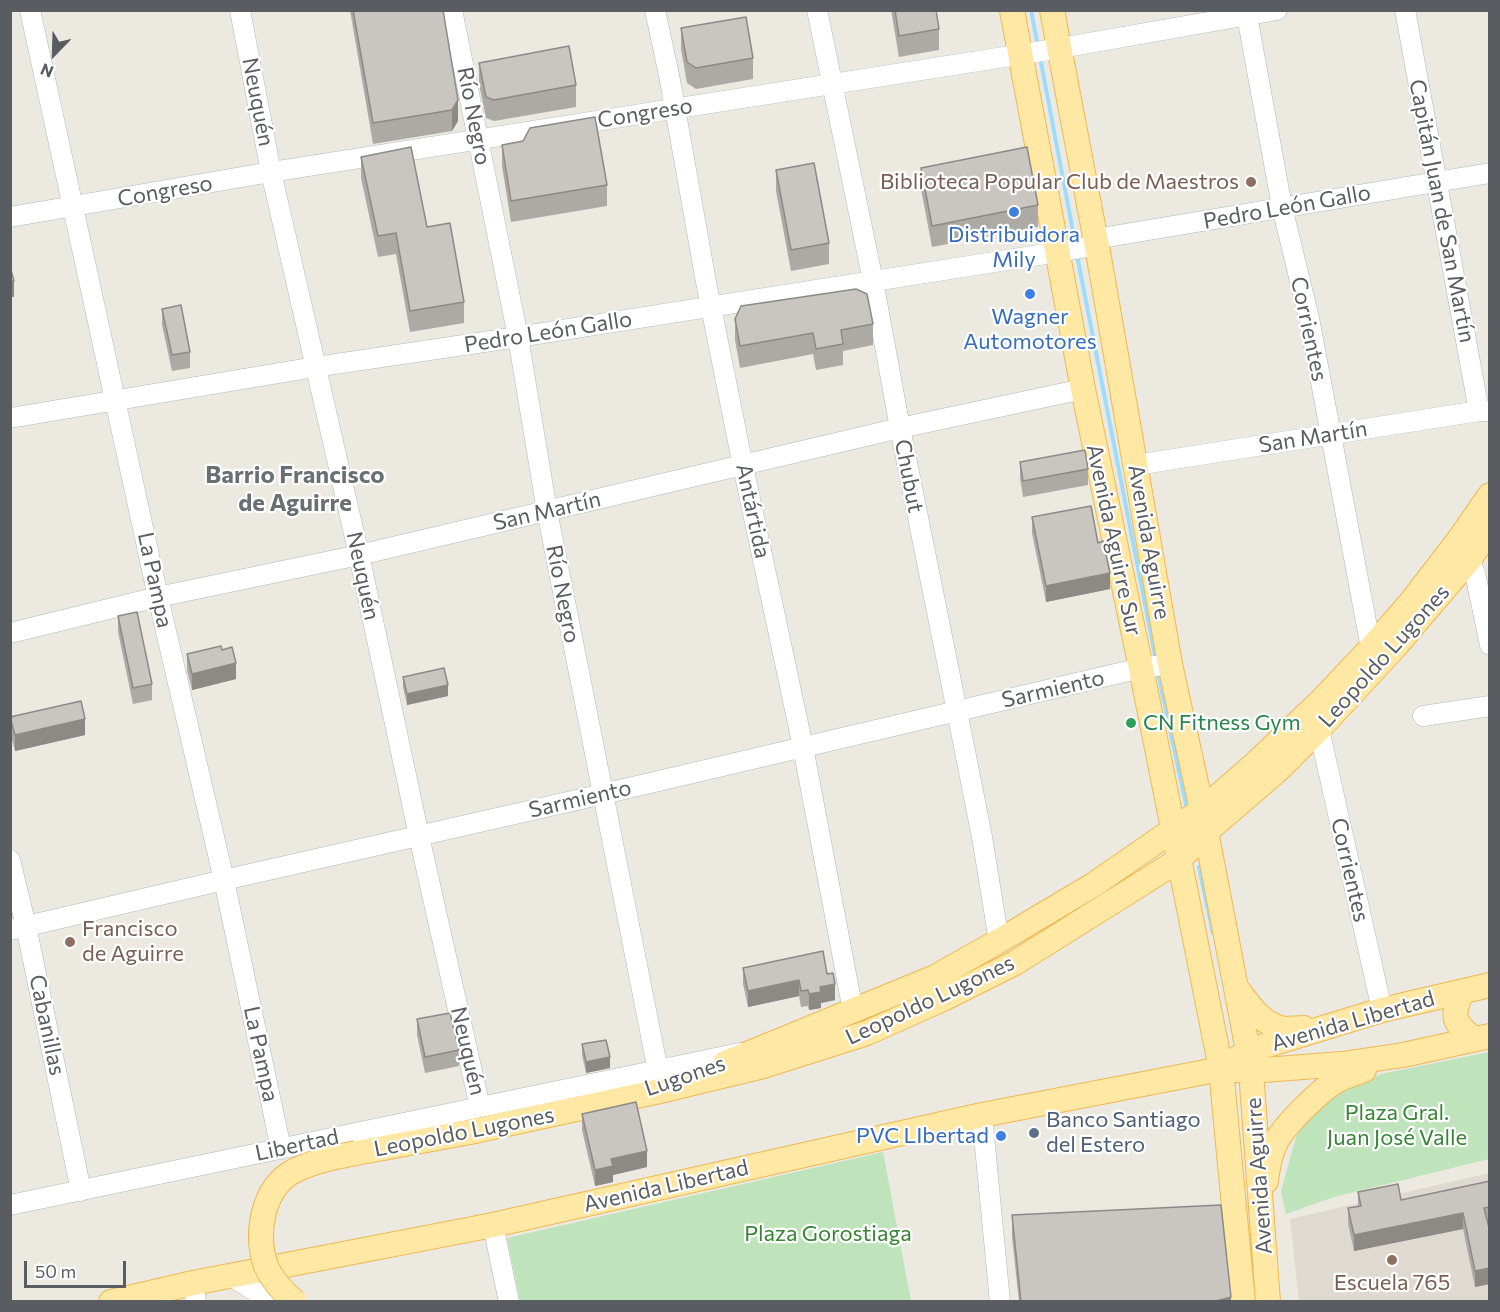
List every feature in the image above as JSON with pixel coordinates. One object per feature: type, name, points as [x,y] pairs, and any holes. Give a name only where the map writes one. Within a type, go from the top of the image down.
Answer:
[{"type":"main road","name":"Avenida Aguirre Sur","points":[[1012,10],[1040,51],[1093,246]]},
{"type":"main road","name":"Avenida Aguirre Sur","points":[[1052,10],[1040,51],[1061,252],[1083,389],[1155,666],[1173,830],[1221,1069]]},
{"type":"main road","name":"Avenida Aguirre","points":[[1093,246],[1136,465],[1155,666],[1204,821]]},
{"type":"main road","name":"Leopoldo Lugones","points":[[295,1302],[280,1289],[267,1267],[261,1232],[268,1200],[278,1185],[292,1172],[321,1160],[470,1132],[764,1066],[867,1033],[1015,963],[1179,860],[1204,821],[1257,762],[1322,700],[1411,602],[1490,495]]},
{"type":"main road","name":"Leopoldo Lugones","points":[[760,1049],[935,977],[1093,885],[1173,830],[1204,821],[1277,771],[1395,647],[1469,560],[1490,529]]},
{"type":"main road","points":[[1204,821],[1250,1061]]},
{"type":"main road","name":"Avenida Libertad","points":[[111,1302],[195,1292],[231,1276],[493,1226],[982,1115],[1221,1069],[1250,1061],[1324,1028],[1382,1010],[1490,985]]},
{"type":"main road","points":[[1236,986],[1259,1016],[1274,1026],[1284,1029],[1324,1028]]},
{"type":"main road","points":[[1461,992],[1455,1010],[1455,1018],[1459,1027],[1482,1038]]},
{"type":"main road","name":"Avenida Libertad","points":[[1250,1061],[1342,1064],[1403,1055],[1482,1038]]},
{"type":"main road","name":"Lugones","points":[[608,1101],[711,1068],[760,1049]]},
{"type":"main road","points":[[1261,1216],[1269,1159],[1278,1138],[1294,1119],[1314,1097],[1336,1081],[1403,1055]]},
{"type":"main road","name":"Avenida Aguirre","points":[[1250,1061],[1269,1302]]},
{"type":"main road","name":"Avenida Aguirre","points":[[1221,1069],[1243,1302]]},
{"type":"street","name":"La Pampa","points":[[30,10],[158,597],[224,880],[281,1149]]},
{"type":"street","name":"Neuquén","points":[[240,10],[271,172],[359,555],[480,1107]]},
{"type":"street","name":"Río Negro","points":[[452,10],[518,337],[547,511],[658,1071]]},
{"type":"street","name":"Antártida","points":[[656,10],[711,306],[803,747],[853,1011]]},
{"type":"street","name":"Chubut","points":[[817,10],[873,281],[982,837],[999,941]]},
{"type":"street","name":"Congreso","points":[[10,217],[271,172],[1040,51],[1246,13],[1276,10]]},
{"type":"street","name":"Capitán Juan de San Martín","points":[[1405,10],[1437,188],[1484,411]]},
{"type":"street","name":"Corrientes","points":[[1246,13],[1283,214],[1309,318],[1371,648]]},
{"type":"street","name":"Pedro León Gallo","points":[[10,418],[315,367],[1061,252],[1437,188],[1490,173]]},
{"type":"street","name":"Pedro León Gallo","points":[[1437,188],[1490,186]]},
{"type":"street","name":"San Martín","points":[[10,633],[158,597],[359,555],[900,428],[1083,389]]},
{"type":"street","name":"San Martín","points":[[1136,465],[1484,411]]},
{"type":"street","points":[[1469,560],[1490,645]]},
{"type":"street","name":"Sarmiento","points":[[18,928],[1155,666]]},
{"type":"street","points":[[1423,716],[1490,706]]},
{"type":"street","name":"Corrientes","points":[[1318,729],[1382,1010]]},
{"type":"street","name":"Cabanillas","points":[[10,860],[18,928],[81,1191]]},
{"type":"street","name":"Libertad","points":[[10,1205],[760,1049]]},
{"type":"street","points":[[982,1115],[1000,1302]]},
{"type":"street","points":[[493,1226],[509,1302]]},
{"type":"street","points":[[231,1276],[272,1302]]},
{"type":"shaded area","name":"Escuela 765","points":[[1489,1173],[1489,1301],[1299,1301],[1290,1219]]},
{"type":"green space","name":"Plaza Gral. Juan José Valle","points":[[1489,1052],[1489,1159],[1334,1197],[1286,1214],[1281,1191],[1297,1134],[1330,1095],[1381,1074]]},
{"type":"green space","name":"Plaza Gorostiaga","points":[[883,1152],[911,1301],[520,1301],[507,1238]]},
{"type":"building","points":[[353,10],[443,10],[458,100],[452,110],[373,123]]},
{"type":"building","points":[[895,10],[936,10],[939,29],[899,36]]},
{"type":"building","points":[[746,17],[753,58],[696,68],[687,62],[681,28]]},
{"type":"building","points":[[569,46],[576,85],[494,100],[486,97],[479,63]]},
{"type":"building","points":[[595,117],[607,185],[511,201],[502,145],[523,141],[530,128]]},
{"type":"building","points":[[411,147],[427,227],[450,223],[464,302],[410,311],[396,233],[378,236],[361,157]]},
{"type":"building","points":[[1027,147],[1038,205],[932,226],[921,168]]},
{"type":"building","points":[[814,163],[829,243],[791,250],[776,170]]},
{"type":"building","points":[[10,266],[14,281],[10,281]]},
{"type":"building","points":[[856,289],[867,294],[873,324],[841,330],[843,344],[816,349],[813,333],[740,346],[735,319],[741,306]]},
{"type":"building","points":[[181,305],[190,352],[172,355],[162,309]]},
{"type":"building","points":[[1085,450],[1088,469],[1023,481],[1020,462]]},
{"type":"building","points":[[1091,506],[1098,543],[1103,541],[1110,573],[1046,586],[1032,517]]},
{"type":"building","points":[[137,612],[152,684],[133,688],[118,616]]},
{"type":"building","points":[[221,646],[222,650],[232,647],[236,663],[192,674],[187,654]]},
{"type":"building","points":[[444,668],[448,685],[407,694],[403,677]]},
{"type":"building","points":[[81,701],[85,719],[15,735],[10,717]]},
{"type":"building","points":[[823,951],[827,974],[833,973],[835,984],[820,987],[821,992],[809,994],[808,990],[801,991],[799,980],[748,991],[743,968]]},
{"type":"building","points":[[450,1013],[459,1050],[425,1057],[417,1019]]},
{"type":"building","points":[[606,1040],[610,1057],[586,1062],[582,1044]]},
{"type":"building","points":[[636,1102],[647,1151],[611,1159],[613,1166],[595,1170],[582,1114]]},
{"type":"building","points":[[1490,1181],[1490,1207],[1484,1208],[1490,1232],[1490,1268],[1475,1271],[1463,1213],[1354,1235],[1348,1208],[1361,1206],[1358,1192],[1398,1184],[1401,1200]]},
{"type":"building","points":[[1221,1205],[1231,1297],[1212,1302],[1021,1302],[1012,1215]]},
{"type":"waterway","points":[[1031,10],[1038,47]]},
{"type":"waterway","points":[[1040,57],[1075,242]]},
{"type":"waterway","points":[[1077,255],[1156,660]]},
{"type":"waterway","points":[[1158,673],[1187,809]]},
{"type":"waterway","points":[[1199,867],[1213,933]]},
{"type":"waterway","points":[[1252,1246],[1255,1299]]},
{"type":"place","name":"Biblioteca Popular Club de Maestros","points":[[1251,182]]},
{"type":"place","name":"Distribuidora Mily","points":[[1014,212]]},
{"type":"place","name":"Wagner Automotores","points":[[1030,294]]},
{"type":"place","name":"CN Fitness Gym","points":[[1131,723]]},
{"type":"place","name":"Francisco de Aguirre","points":[[70,942]]},
{"type":"place","name":"Banco Santiago del Estero","points":[[1034,1133]]},
{"type":"place","name":"PVC LIbertad","points":[[1001,1136]]},
{"type":"place","name":"Escuela 765","points":[[1392,1260]]},
{"type":"district","name":"Barrio Francisco de Aguirre","points":[[295,489]]}]
